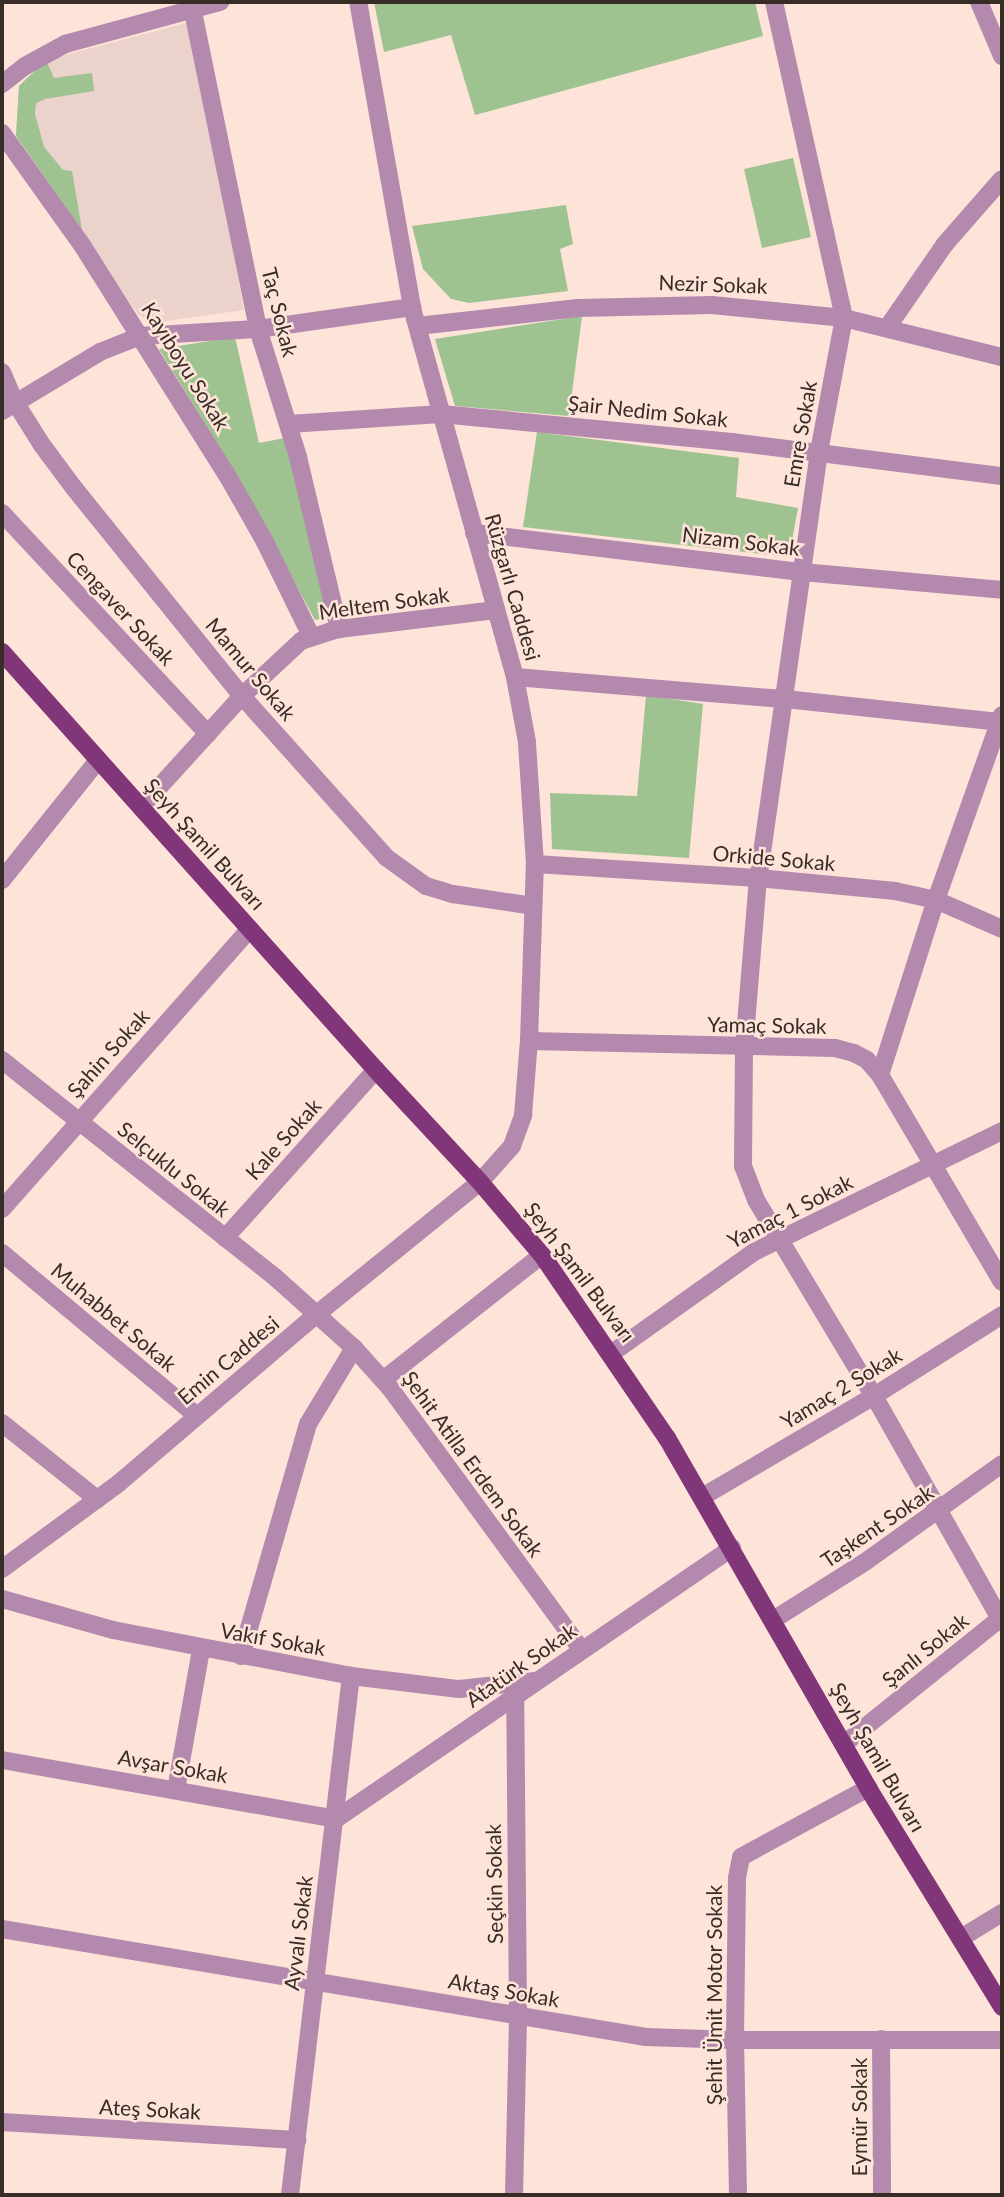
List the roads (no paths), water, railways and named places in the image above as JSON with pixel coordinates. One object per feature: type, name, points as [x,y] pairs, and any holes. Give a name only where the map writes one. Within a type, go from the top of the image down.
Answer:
[{"type":"main road","name":"Şeyh Şamil Bulvarı","points":[[4,661],[141,807],[480,1182],[542,1255],[612,1353],[702,1497],[869,1787],[1002,2007]]},
{"type":"street","points":[[2,84],[25,66],[65,44],[192,4],[220,2]]},
{"type":"street","name":"Rüzgarlı Caddesi","points":[[358,2],[412,307],[514,677],[527,742],[535,864],[525,1102],[518,1132],[503,1158],[480,1182]]},
{"type":"street","name":"Emre Sokak","points":[[774,2],[844,318],[819,452],[758,878],[744,1048],[743,1166],[756,1200],[874,1396],[1002,1620]]},
{"type":"street","points":[[979,2],[1002,56]]},
{"type":"street","name":"Taç Sokak","points":[[192,4],[258,329],[289,424],[339,629]]},
{"type":"street","name":"Kayıboyu Sokak","points":[[2,133],[82,245],[240,497],[312,636]]},
{"type":"street","points":[[887,328],[945,244],[1002,179]]},
{"type":"street","name":"Nezir Sokak","points":[[418,326],[578,308],[647,305],[771,308],[844,318],[1002,357]]},
{"type":"street","points":[[8,406],[100,352],[140,336],[258,329],[412,307]]},
{"type":"street","name":"Mamur Sokak","points":[[2,372],[8,406],[242,696],[387,858],[414,880],[453,894],[533,906]]},
{"type":"street","name":"Şair Nedim Sokak","points":[[289,424],[441,414],[819,452],[1002,476]]},
{"type":"street","name":"Cengaver Sokak","points":[[2,513],[208,734]]},
{"type":"street","name":"Nizam Sokak","points":[[474,533],[802,572],[1002,590]]},
{"type":"street","name":"Meltem Sokak","points":[[141,807],[242,696],[285,654],[312,636],[339,629],[496,610]]},
{"type":"street","points":[[514,677],[1001,719],[936,900],[880,1075]]},
{"type":"street","points":[[2,880],[98,760]]},
{"type":"street","name":"Orkide Sokak","points":[[535,864],[758,878],[895,891],[936,900],[1002,929]]},
{"type":"street","name":"Şahin Sokak","points":[[2,1209],[250,929]]},
{"type":"street","name":"Yamaç Sokak","points":[[529,1041],[835,1048],[867,1060],[880,1075],[1002,1282]]},
{"type":"street","name":"Selçuklu Sokak","points":[[2,1060],[317,1314]]},
{"type":"street","name":"Kale Sokak","points":[[225,1238],[376,1070]]},
{"type":"street","name":"Yamaç 1 Sokak","points":[[612,1353],[742,1259],[779,1238],[1002,1131]]},
{"type":"street","name":"Emin Caddesi","points":[[2,1569],[97,1499],[317,1314],[480,1182]]},
{"type":"street","name":"Muhabbet Sokak","points":[[2,1253],[197,1416]]},
{"type":"street","points":[[383,1380],[542,1255]]},
{"type":"street","name":"Şehit Atilla Erdem Sokak","points":[[317,1314],[354,1348],[383,1380],[582,1650]]},
{"type":"street","name":"Yamaç 2 Sokak","points":[[702,1497],[874,1396],[1002,1315]]},
{"type":"street","points":[[241,1656],[307,1424],[354,1348]]},
{"type":"street","points":[[2,1423],[97,1499]]},
{"type":"street","name":"Taşkent Sokak","points":[[773,1620],[837,1581],[940,1511],[1002,1464]]},
{"type":"street","name":"Atatürk Sokak","points":[[336,1819],[732,1548]]},
{"type":"street","name":"Vakıf Sokak","points":[[2,1599],[56,1616],[201,1649],[351,1676],[459,1689],[542,1680]]},
{"type":"street","name":"Şanlı Sokak","points":[[844,1744],[1002,1620]]},
{"type":"street","points":[[176,1790],[201,1649]]},
{"type":"street","name":"Ayvalı Sokak","points":[[290,2195],[351,1676]]},
{"type":"street","name":"Seçkin Sokak","points":[[514,2195],[518,2014],[515,1698]]},
{"type":"street","name":"Avşar Sokak","points":[[2,1760],[336,1819]]},
{"type":"street","name":"Şehit Ümit Motor Sokak","points":[[738,2195],[735,2040],[737,1878],[741,1857],[869,1787]]},
{"type":"street","points":[[961,1938],[1002,1913]]},
{"type":"street","name":"Aktaş Sokak","points":[[2,1929],[646,2037],[735,2040],[1002,2040]]},
{"type":"street","name":"Eymür Sokak","points":[[881,2039],[882,2195]]},
{"type":"street","name":"Ateş Sokak","points":[[2,2122],[296,2140]]}]
